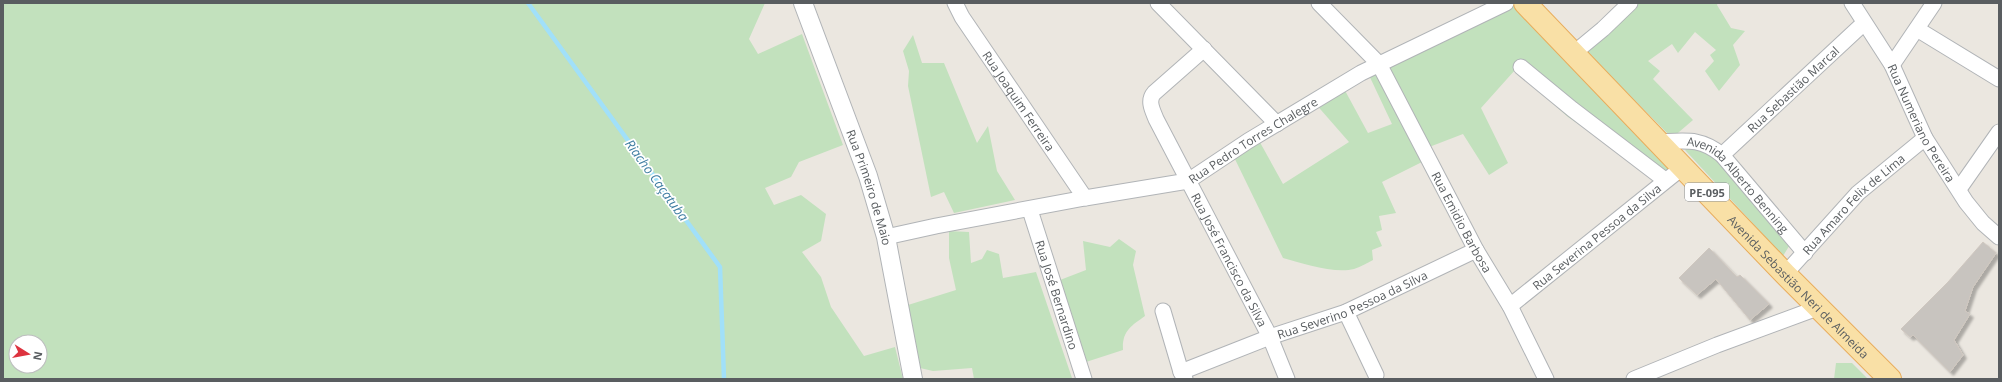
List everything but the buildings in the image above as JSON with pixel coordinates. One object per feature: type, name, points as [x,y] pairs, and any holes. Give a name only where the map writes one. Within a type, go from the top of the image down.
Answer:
[{"type":"main road","name":"Avenida Sebastião Neri de Almeida","points":[[1525,3],[1785,274],[1820,307],[1890,379]]},
{"type":"street","name":"Rua Primeiro de Maio","points":[[803,3],[868,176],[886,237],[913,379]]},
{"type":"street","name":"Rua Joaquim Ferreira","points":[[955,3],[966,23],[1085,198]]},
{"type":"street","points":[[1158,3],[1277,124]]},
{"type":"street","name":"Rua Emidio Barbosa","points":[[1319,3],[1379,64],[1476,250],[1510,306],[1546,379]]},
{"type":"street","name":"Rua Pedro Torres Chalegre","points":[[886,237],[1085,198],[1188,181],[1248,141],[1379,64],[1506,3]]},
{"type":"street","points":[[1574,53],[1603,30],[1630,3]]},
{"type":"street","name":"Rua Numeriano Pereira","points":[[1852,3],[1892,65],[1925,138],[1966,202],[1983,223],[1999,237]]},
{"type":"street","points":[[1892,65],[1934,3]]},
{"type":"street","name":"Rua Sebastião Marcal","points":[[1722,155],[1864,23]]},
{"type":"street","points":[[1917,29],[1999,79]]},
{"type":"street","name":"Rua José Francisco da Silva","points":[[1204,49],[1154,93],[1150,100],[1156,120],[1270,337],[1287,379]]},
{"type":"street","points":[[1522,67],[1572,109],[1665,180]]},
{"type":"street","points":[[1959,189],[1999,132]]},
{"type":"street","name":"Rua Amaro Felix de Lima","points":[[1785,274],[1858,193],[1925,138]]},
{"type":"street","name":"Avenida Alberto Benning","points":[[1658,142],[1702,142],[1712,147],[1722,155],[1805,253]]},
{"type":"street","name":"Rua Severina Pessoa da Silva","points":[[1510,306],[1683,167]]},
{"type":"street","name":"Rua José Bernardino","points":[[1030,210],[1084,379]]},
{"type":"street","name":"Rua Severino Pessoa da Silva","points":[[1183,375],[1270,337],[1346,312],[1476,250]]},
{"type":"street","points":[[1634,379],[1664,374],[1717,345],[1820,307]]},
{"type":"street","points":[[1163,311],[1183,375]]},
{"type":"street","points":[[1346,312],[1376,375]]},
{"type":"green space","points":[[3,3],[765,3],[749,39],[758,54],[802,34],[843,145],[799,162],[791,177],[765,188],[774,205],[801,195],[826,214],[821,241],[802,252],[821,277],[831,307],[864,356],[895,347],[903,379],[3,379]]},
{"type":"green space","points":[[1494,3],[1523,3],[1678,166],[1660,180],[1568,117],[1515,70],[1481,108],[1508,163],[1489,175],[1463,134],[1424,149],[1397,109],[1422,162],[1382,182],[1396,213],[1379,216],[1382,230],[1376,232],[1382,246],[1372,250],[1373,260],[1354,269],[1337,270],[1283,258],[1232,153],[1257,137],[1283,184],[1349,142],[1314,102],[1342,85],[1368,133],[1392,124],[1367,71]]},
{"type":"green space","points":[[1628,3],[1718,3],[1717,5],[1731,28],[1745,31],[1733,45],[1740,65],[1719,91],[1705,71],[1714,61],[1710,55],[1716,50],[1695,32],[1678,53],[1672,44],[1648,61],[1660,71],[1653,79],[1693,120],[1672,138],[1582,47]]},
{"type":"green space","points":[[913,35],[922,63],[944,63],[977,143],[988,126],[997,171],[1015,200],[954,213],[944,192],[931,197],[908,86],[909,71],[903,51]]},
{"type":"green space","points":[[1693,143],[1722,157],[1791,243],[1783,256],[1685,150]]},
{"type":"green space","points":[[949,231],[969,232],[971,263],[982,259],[987,250],[999,254],[1003,278],[1036,272],[1072,378],[974,379],[972,368],[933,371],[920,368],[908,305],[956,290],[949,258]]},
{"type":"green space","points":[[1119,239],[1136,251],[1133,265],[1145,316],[1128,330],[1124,338],[1123,350],[1086,362],[1060,280],[1086,270],[1083,241],[1110,247]]},
{"type":"green space","points":[[1836,363],[1852,363],[1868,379],[1834,379]]},
{"type":"waterway","name":"Riacho Caçatuba","points":[[528,3],[720,267],[724,379]]}]
